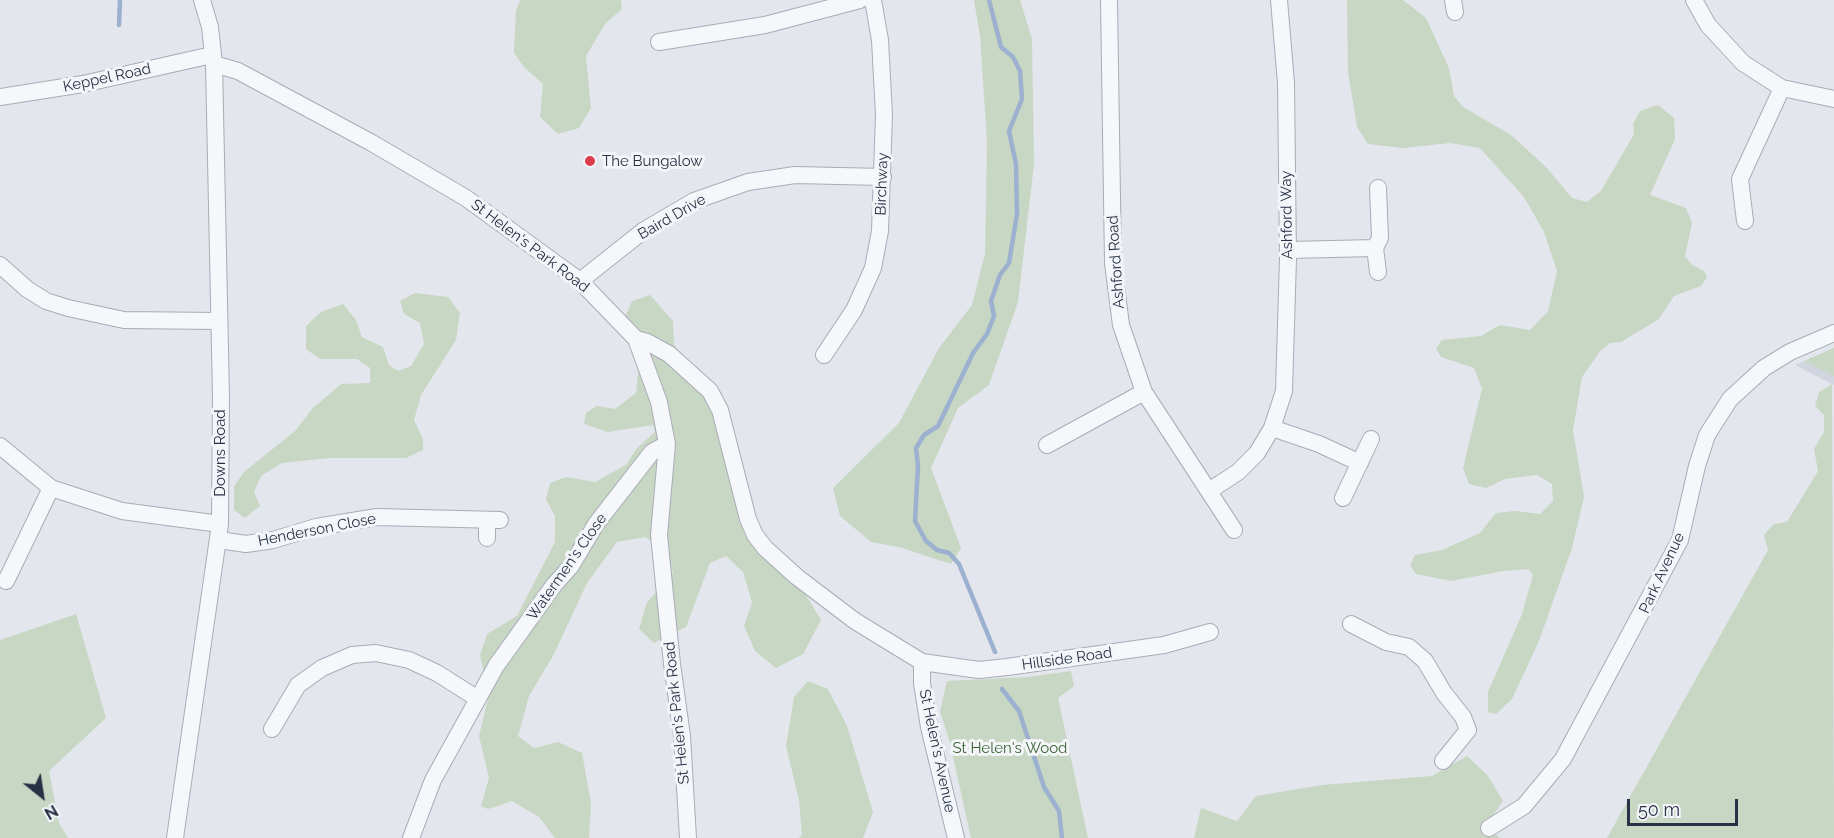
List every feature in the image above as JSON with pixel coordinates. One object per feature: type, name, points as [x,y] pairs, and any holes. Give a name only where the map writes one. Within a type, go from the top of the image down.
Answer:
[{"type":"street","points":[[202,0],[210,27],[213,59]]},
{"type":"street","points":[[659,42],[765,25],[860,0]]},
{"type":"street","name":"Birchway","points":[[824,355],[854,310],[873,268],[880,231],[884,114],[880,40],[873,0]]},
{"type":"street","name":"Ashford Road","points":[[1109,0],[1114,277],[1121,325],[1144,392],[1234,530]]},
{"type":"street","name":"Ashford Way","points":[[1209,490],[1238,472],[1257,453],[1272,428],[1284,391],[1288,250],[1286,83],[1280,0]]},
{"type":"street","points":[[1694,0],[1708,25],[1743,63],[1782,88],[1834,99]]},
{"type":"street","name":"Keppel Road","points":[[0,97],[213,59]]},
{"type":"street","name":"St Helen's Park Road","points":[[213,59],[372,143],[466,198],[580,281],[636,339],[659,402],[667,444],[659,535],[682,736],[688,838]]},
{"type":"street","name":"Downs Road","points":[[175,838],[219,532],[219,321],[213,59]]},
{"type":"street","points":[[1744,221],[1740,178],[1782,88]]},
{"type":"street","name":"Baird Drive","points":[[580,281],[643,231],[694,201],[748,182],[795,175],[883,177]]},
{"type":"street","points":[[1378,188],[1380,238],[1375,248],[1378,272]]},
{"type":"street","points":[[1288,250],[1375,248]]},
{"type":"street","points":[[0,265],[27,289],[46,301],[68,308],[124,320],[219,321]]},
{"type":"street","name":"Park Avenue","points":[[1489,828],[1524,806],[1563,759],[1680,540],[1696,466],[1707,435],[1730,399],[1764,368],[1790,352],[1834,333]]},
{"type":"street","points":[[636,339],[648,342],[669,354],[710,391],[720,410],[748,519],[765,548],[796,577],[855,621],[922,662]]},
{"type":"street","points":[[1047,445],[1144,392]]},
{"type":"street","points":[[1272,428],[1319,444],[1360,463]]},
{"type":"street","points":[[1343,498],[1371,439]]},
{"type":"street","name":"Watermen's Close","points":[[411,838],[433,780],[496,666],[554,585],[571,566],[596,524],[652,452],[667,444]]},
{"type":"street","points":[[0,446],[51,488],[7,564],[6,581]]},
{"type":"street","name":"Henderson Close","points":[[51,488],[123,511],[219,532],[246,543],[273,540],[316,527],[377,517],[493,520],[487,538]]},
{"type":"street","points":[[1352,624],[1386,642],[1409,647],[1425,661],[1444,693],[1463,717],[1468,730],[1443,761]]},
{"type":"street","name":"Hillside Road","points":[[922,662],[979,670],[1164,645],[1210,632]]},
{"type":"street","points":[[272,729],[298,686],[322,668],[352,656],[376,653],[409,660],[437,673],[478,699]]},
{"type":"street","name":"St Helen's Avenue","points":[[922,662],[922,683],[929,727],[956,838]]},
{"type":"shaded area","points":[[1834,348],[1834,385],[1795,365]]},
{"type":"green space","points":[[520,0],[621,0],[622,9],[605,24],[586,56],[591,108],[579,128],[558,134],[540,117],[543,84],[524,67],[514,53],[516,11]]},
{"type":"green space","points":[[974,0],[1020,0],[1032,39],[1034,164],[1018,302],[989,385],[958,408],[931,468],[961,548],[951,564],[899,547],[871,542],[840,516],[833,488],[899,423],[939,348],[972,305],[985,254],[987,141],[980,36]]},
{"type":"green space","points":[[1347,0],[1403,0],[1426,18],[1449,68],[1454,96],[1463,107],[1511,135],[1546,167],[1572,198],[1587,202],[1601,191],[1634,134],[1633,124],[1640,111],[1658,105],[1674,118],[1675,139],[1650,195],[1686,208],[1692,223],[1685,256],[1692,265],[1704,271],[1707,277],[1701,286],[1674,296],[1659,319],[1621,342],[1610,343],[1601,350],[1582,377],[1573,430],[1584,497],[1572,548],[1539,641],[1512,699],[1496,714],[1488,712],[1488,692],[1522,614],[1533,575],[1528,569],[1503,571],[1451,581],[1416,574],[1410,565],[1415,555],[1442,550],[1480,533],[1496,513],[1515,511],[1540,514],[1553,501],[1552,484],[1537,475],[1505,479],[1486,488],[1469,484],[1463,468],[1482,389],[1474,368],[1441,357],[1436,349],[1442,340],[1481,336],[1500,325],[1530,330],[1548,311],[1557,271],[1544,232],[1524,197],[1480,148],[1450,143],[1403,148],[1368,144],[1357,127],[1348,72]]},
{"type":"green space","points":[[415,293],[448,297],[460,313],[456,340],[421,395],[414,420],[423,439],[423,450],[406,458],[329,458],[282,463],[261,476],[254,492],[260,506],[245,518],[234,510],[234,486],[244,472],[295,431],[313,408],[341,384],[370,383],[370,368],[357,359],[320,359],[306,349],[306,326],[321,312],[343,304],[356,320],[362,337],[383,347],[389,365],[398,371],[411,366],[424,344],[420,323],[404,314],[400,301]]},
{"type":"green space","points":[[650,295],[673,321],[674,344],[690,368],[722,432],[740,521],[804,592],[821,620],[803,654],[776,668],[755,651],[744,626],[752,602],[743,572],[726,556],[710,563],[686,627],[654,643],[639,629],[647,602],[673,574],[668,553],[645,537],[617,542],[587,583],[554,654],[529,696],[518,736],[534,748],[558,742],[582,753],[591,803],[589,838],[555,838],[539,817],[512,801],[488,809],[481,806],[489,778],[479,736],[489,695],[480,655],[487,634],[517,616],[555,542],[555,516],[546,499],[550,483],[566,477],[595,482],[626,465],[637,448],[655,432],[653,425],[608,432],[584,424],[586,413],[597,406],[615,409],[636,393],[638,373],[645,348],[625,317],[632,301]]},
{"type":"green space","points":[[1834,348],[1834,376],[1804,361]]},
{"type":"green space","points":[[1832,384],[1834,838],[1607,838],[1768,550],[1764,535],[1774,524],[1787,522],[1818,471],[1814,449],[1824,432],[1824,415],[1815,406],[1819,392]]},
{"type":"green space","points":[[76,614],[106,718],[49,771],[59,823],[68,838],[0,838],[0,640]]},
{"type":"green space","name":"St Helen's Wood","points":[[1071,671],[1074,686],[1058,698],[1088,838],[971,838],[950,743],[940,711],[947,681],[1029,677]]},
{"type":"green space","points":[[808,681],[828,689],[847,726],[873,812],[863,838],[799,838],[802,835],[799,800],[786,746],[794,697]]},
{"type":"green space","points":[[1467,756],[1488,776],[1503,801],[1486,826],[1500,838],[1194,838],[1201,808],[1237,821],[1256,796],[1322,785],[1432,776]]},
{"type":"waterway","points":[[119,25],[120,0]]},
{"type":"waterway","points":[[989,0],[1001,47],[1013,57],[1020,71],[1022,99],[1009,131],[1016,164],[1017,214],[1009,263],[1000,275],[991,301],[994,316],[987,334],[973,353],[938,426],[924,435],[916,448],[918,466],[915,521],[926,541],[937,550],[949,553],[959,564],[995,652]]},
{"type":"waterway","points":[[1002,689],[1019,711],[1044,787],[1059,811],[1062,838]]},
{"type":"place","name":"The Bungalow","points":[[590,161]]}]
